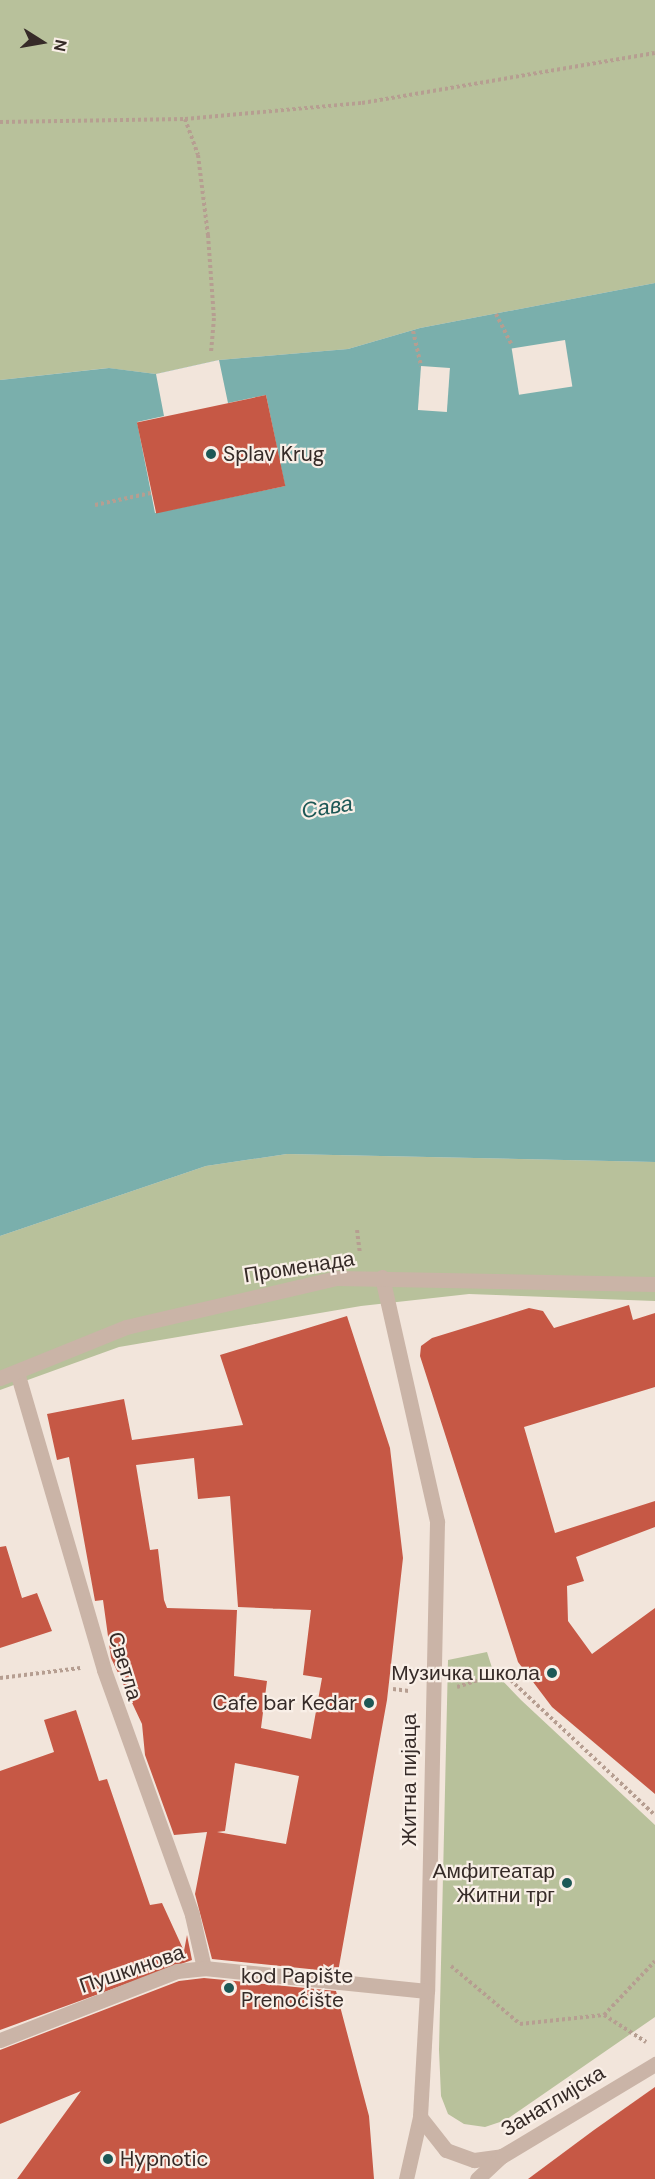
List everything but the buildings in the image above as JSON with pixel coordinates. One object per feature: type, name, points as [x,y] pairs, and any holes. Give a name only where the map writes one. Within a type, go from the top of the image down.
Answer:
[{"type":"street","name":"Променада","points":[[0,1378],[126,1327],[183,1310],[337,1278],[382,1277],[655,1284]]},
{"type":"street","name":"Житна пијаца","points":[[382,1277],[437,1522],[431,1695],[427,1991],[420,2116],[406,2179]]},
{"type":"street","name":"Светла","points":[[17,1372],[104,1670],[192,1915],[204,1968]]},
{"type":"street","name":"Пушкинова","points":[[0,2040],[177,1971],[204,1968],[427,1991]]},
{"type":"street","name":"Занатлијска","points":[[477,2179],[502,2156],[655,2064]]},
{"type":"street","points":[[420,2116],[446,2150],[474,2160],[502,2156]]},
{"type":"path","points":[[0,122],[185,119],[362,103],[655,53]]},
{"type":"path","points":[[185,119],[198,155],[208,235],[214,318],[211,354]]},
{"type":"path","points":[[496,314],[511,344]]},
{"type":"path","points":[[413,331],[421,366]]},
{"type":"path","points":[[95,505],[151,493]]},
{"type":"path","points":[[357,1230],[360,1254]]},
{"type":"path","points":[[0,1677],[75,1668]]},
{"type":"path","points":[[393,1689],[431,1695],[502,1672],[655,1815]]},
{"type":"path","points":[[428,1946],[520,2024],[604,2015],[655,2047]]},
{"type":"path","points":[[604,2015],[655,1961]]},
{"type":"green space","points":[[0,0],[655,0],[655,283],[420,328],[348,349],[219,360],[156,374],[108,368],[0,380]]},
{"type":"green space","points":[[287,1154],[655,1162],[655,1301],[469,1294],[361,1306],[119,1347],[0,1390],[0,1236],[206,1166]]},
{"type":"green space","points":[[487,1652],[493,1671],[521,1700],[655,1825],[655,2017],[506,2120],[485,2127],[464,2124],[448,2114],[441,2096],[439,2050],[448,1660]]},
{"type":"water","name":"Сава","points":[[655,283],[655,1162],[287,1154],[206,1166],[0,1236],[0,380],[109,368],[156,374],[219,360],[348,349],[420,328]]},
{"type":"pier","points":[[565,340],[572,386],[519,395],[512,348]]},
{"type":"pier","name":"Splav Krug","points":[[219,360],[228,403],[266,395],[285,486],[155,513],[137,422],[164,416],[156,374]]},
{"type":"pier","points":[[421,366],[450,368],[447,412],[418,410]]},
{"type":"place","name":"Splav Krug","points":[[211,454]]},
{"type":"place","name":"Музичка школа","points":[[552,1673]]},
{"type":"place","name":"Cafe bar Kedar","points":[[369,1703]]},
{"type":"place","name":"Амфитеатар Житни трг","points":[[567,1883]]},
{"type":"place","name":"kod Papište Prenoćište","points":[[229,1988]]},
{"type":"place","name":"Hypnotic","points":[[108,2159]]}]
